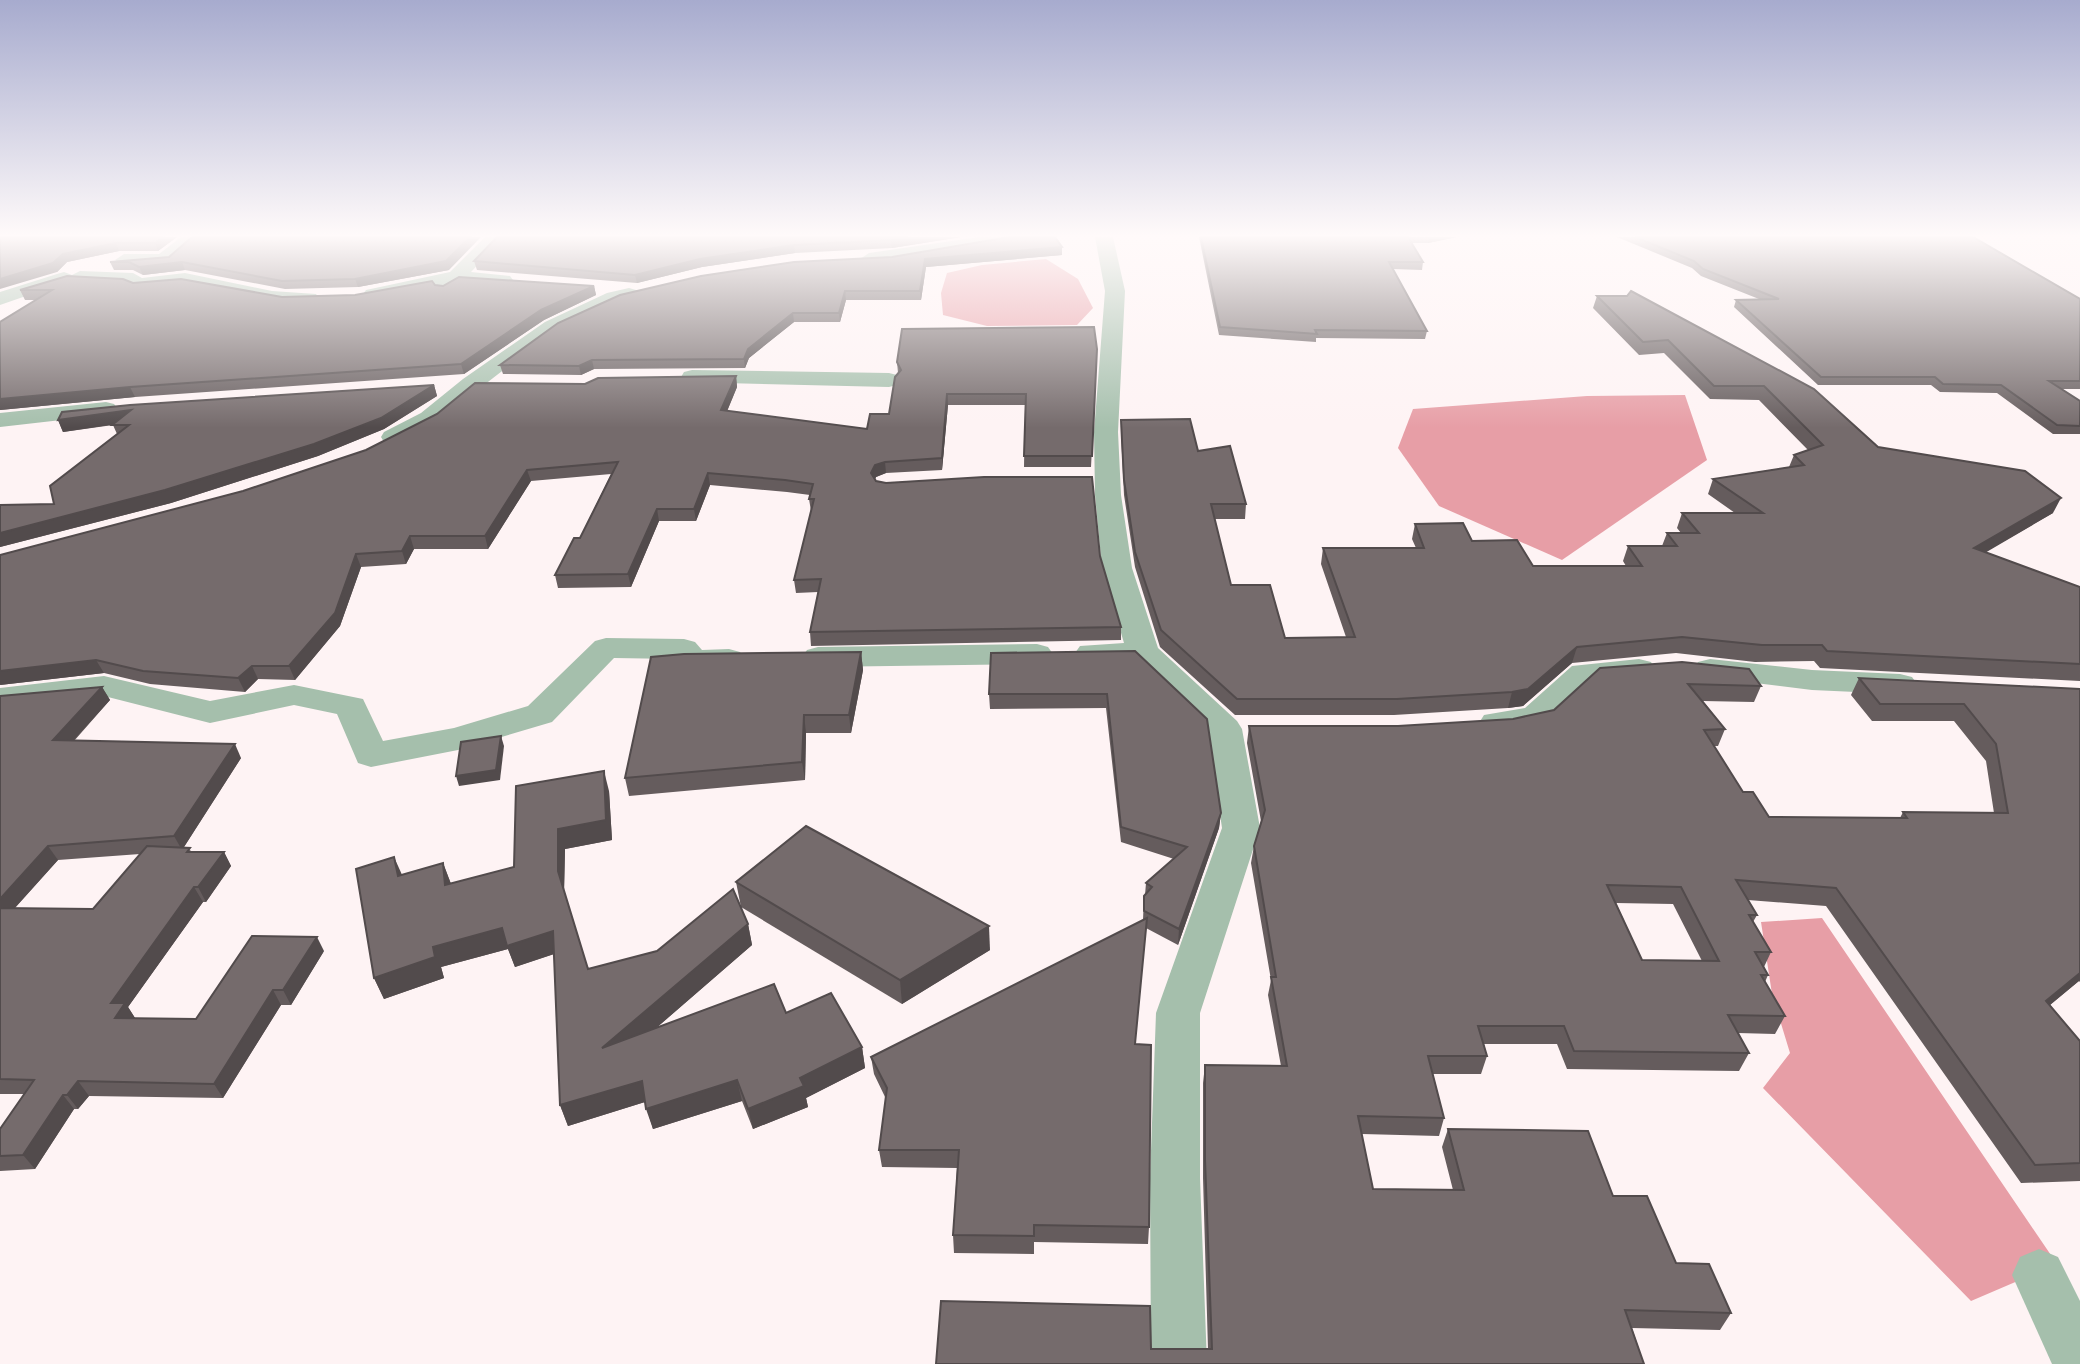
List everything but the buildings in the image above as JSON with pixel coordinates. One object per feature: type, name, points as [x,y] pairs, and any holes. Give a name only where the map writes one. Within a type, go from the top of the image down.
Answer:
[{"type":"street","points":[[372,448],[430,418],[471,384],[552,326],[606,301]]},
{"type":"street","points":[[1114,301],[1105,432],[1094,478],[1117,568],[1143,652],[1238,729],[1241,828],[1178,1013],[1175,1178],[1179,1364]]},
{"type":"street","points":[[675,377],[889,380]]},
{"type":"street","points":[[433,387],[510,384]]},
{"type":"street","points":[[0,420],[123,408]]},
{"type":"street","points":[[0,698],[104,686],[210,712],[294,695],[351,706],[371,755],[457,739],[541,714],[606,648],[684,649],[693,660],[1143,652]]},
{"type":"street","points":[[1470,725],[1535,717],[1584,673],[1670,667],[1812,680],[1933,686]]},
{"type":"street","points":[[2039,1275],[2080,1361]]},
{"type":"shaded area","points":[[942,301],[1089,301],[1093,308],[1077,325],[987,326],[943,315]]},
{"type":"shaded area","points":[[1685,395],[1707,460],[1562,560],[1439,506],[1398,448],[1413,409],[1587,396]]},
{"type":"shaded area","points":[[1822,918],[2057,1264],[1971,1301],[1763,1088],[1790,1053],[1772,994],[1761,922]]}]
